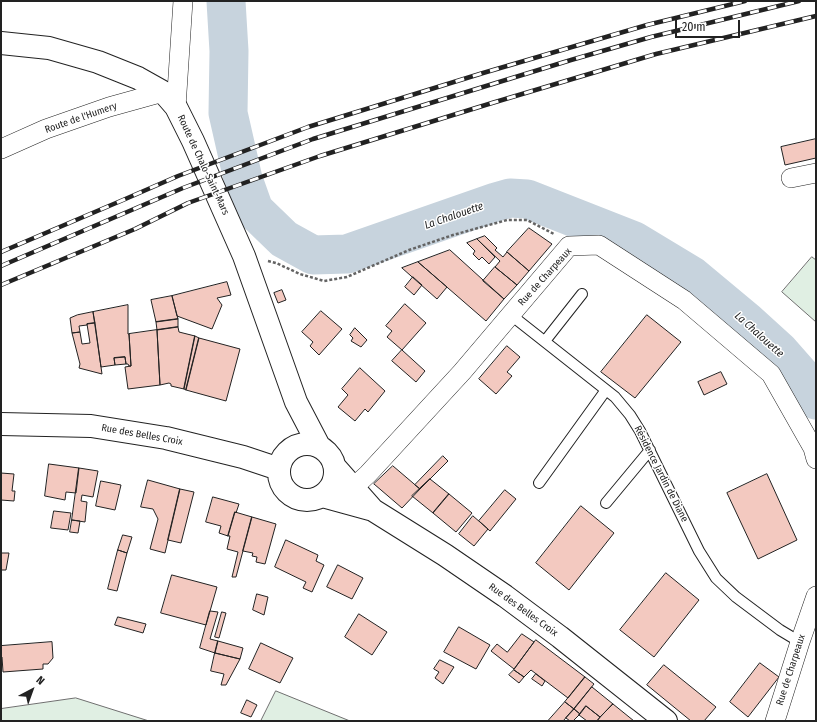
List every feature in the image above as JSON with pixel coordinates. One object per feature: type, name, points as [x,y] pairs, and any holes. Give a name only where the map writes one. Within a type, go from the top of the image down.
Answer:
[{"type":"main road","points":[[1,43],[49,48],[98,62],[138,78],[169,100]]},
{"type":"main road","name":"Route de Chalo-Saint-Mars","points":[[169,100],[193,141],[244,256],[296,402],[319,446]]},
{"type":"main road","name":"Route de Chalo-Saint-Mars","points":[[292,448],[296,402]]},
{"type":"main road","name":"Rue des Belles Croix","points":[[1,424],[90,426],[166,438],[243,457],[279,469]]},
{"type":"main road","points":[[301,444],[319,446],[332,458],[335,467],[333,484],[329,491],[314,500],[305,501],[288,494],[279,478],[281,461],[292,448],[301,444]]},
{"type":"main road","name":"Rue des Belles Croix","points":[[335,467],[373,510]]},
{"type":"main road","name":"Rue des Belles Croix","points":[[322,496],[373,510],[445,555],[505,596],[560,637],[666,721]]},
{"type":"street","points":[[169,100],[183,1]]},
{"type":"street","name":"Route de l'Humery","points":[[1,149],[46,129],[95,112],[169,100]]},
{"type":"street","points":[[792,178],[816,173]]},
{"type":"street","name":"Rue de Charpeaux","points":[[354,487],[368,474],[462,372],[569,246],[599,245],[684,300],[771,374],[813,448],[816,459]]},
{"type":"street","name":"Rue de Charpeaux","points":[[775,721],[816,596]]},
{"type":"lane","points":[[545,341],[582,294]]},
{"type":"lane","name":"Résidence Jardin de Diane","points":[[511,315],[615,397],[630,415],[640,431],[699,551],[716,578],[736,597],[780,630],[800,642]]},
{"type":"lane","points":[[539,483],[606,390]]},
{"type":"lane","points":[[606,503],[650,450]]},
{"type":"path","points":[[244,256],[276,263],[300,274],[324,281],[346,277],[409,250],[453,235],[507,220],[527,220],[555,235],[569,246]]},
{"type":"green space","points":[[812,257],[816,260],[816,322],[782,292]]},
{"type":"green space","points":[[276,691],[350,721],[261,721]]},
{"type":"green space","points":[[76,698],[149,721],[1,721],[1,709]]},
{"type":"building","points":[[816,139],[816,158],[785,165],[781,147]]},
{"type":"building","points":[[529,228],[552,244],[529,271],[507,252]]},
{"type":"building","points":[[485,236],[497,248],[495,250],[503,257],[507,252],[529,271],[517,285],[495,267],[500,261],[477,239]]},
{"type":"building","points":[[477,239],[495,257],[489,264],[482,257],[479,260],[473,254],[475,251],[467,243]]},
{"type":"building","points":[[450,250],[504,299],[486,321],[418,262]]},
{"type":"building","points":[[418,262],[447,287],[437,299],[402,268]]},
{"type":"building","points":[[495,267],[517,285],[504,299],[483,281]]},
{"type":"building","points":[[413,277],[422,285],[414,295],[405,287]]},
{"type":"building","points":[[227,282],[231,295],[217,298],[222,305],[212,329],[177,316],[172,296]]},
{"type":"building","points":[[282,290],[286,300],[278,303],[274,293]]},
{"type":"building","points":[[172,296],[178,319],[156,322],[151,300]]},
{"type":"building","points":[[405,304],[426,323],[402,350],[387,337],[392,331],[386,326]]},
{"type":"building","points":[[128,305],[128,334],[131,366],[126,364],[125,357],[114,358],[115,365],[101,367],[93,312]]},
{"type":"building","points":[[321,311],[342,329],[319,355],[310,346],[313,342],[302,332]]},
{"type":"building","points":[[93,312],[95,323],[79,326],[80,332],[72,333],[70,318]]},
{"type":"building","points":[[647,315],[681,342],[635,398],[601,372]]},
{"type":"building","points":[[178,319],[178,327],[157,330],[156,322]]},
{"type":"building","points":[[95,323],[102,374],[79,368],[80,364],[72,333],[80,332],[82,344],[90,343],[87,324]]},
{"type":"building","points":[[178,327],[179,332],[195,336],[184,389],[171,386],[169,383],[160,385],[157,330]]},
{"type":"building","points":[[355,328],[367,340],[361,347],[351,341],[353,338],[350,335]]},
{"type":"building","points":[[157,330],[160,385],[128,389],[125,367],[131,366],[129,334]]},
{"type":"building","points":[[195,336],[199,338],[186,390],[184,389]]},
{"type":"building","points":[[199,338],[240,349],[226,401],[186,390]]},
{"type":"building","points":[[507,346],[520,357],[507,372],[512,376],[496,394],[479,379]]},
{"type":"building","points":[[402,350],[425,371],[416,382],[392,361]]},
{"type":"building","points":[[125,357],[126,364],[115,365],[114,358]]},
{"type":"building","points":[[360,368],[385,391],[368,412],[365,409],[355,421],[338,407],[348,395],[342,389]]},
{"type":"building","points":[[721,372],[727,384],[704,395],[698,382]]},
{"type":"building","points":[[443,456],[448,461],[420,489],[415,485]]},
{"type":"building","points":[[49,464],[79,468],[76,493],[66,492],[65,500],[45,496]]},
{"type":"building","points":[[393,466],[420,489],[402,508],[374,484]]},
{"type":"building","points":[[79,468],[98,471],[93,497],[82,495],[81,501],[87,502],[85,522],[72,520]]},
{"type":"building","points":[[1,473],[14,474],[12,491],[15,491],[14,501],[1,500]]},
{"type":"building","points":[[767,474],[797,540],[758,559],[727,493]]},
{"type":"building","points":[[430,479],[449,494],[433,513],[412,496]]},
{"type":"building","points":[[148,480],[180,489],[165,553],[150,549],[158,519],[153,509],[141,507]]},
{"type":"building","points":[[101,481],[121,485],[115,510],[96,506]]},
{"type":"building","points":[[180,489],[194,492],[181,543],[168,540]]},
{"type":"building","points":[[505,490],[516,499],[490,531],[479,521]]},
{"type":"building","points":[[449,494],[472,513],[456,532],[433,513]]},
{"type":"building","points":[[213,497],[239,504],[228,536],[219,533],[221,526],[206,522]]},
{"type":"building","points":[[581,506],[614,533],[569,590],[536,563]]},
{"type":"building","points":[[54,511],[71,513],[68,530],[51,528]]},
{"type":"building","points":[[235,512],[252,517],[236,577],[232,577],[238,552],[227,549],[230,536],[228,536]]},
{"type":"building","points":[[473,516],[488,529],[474,546],[459,534]]},
{"type":"building","points":[[252,517],[276,524],[265,564],[256,562],[257,557],[252,556],[253,553],[243,551]]},
{"type":"building","points":[[72,520],[80,521],[78,533],[70,532]]},
{"type":"building","points":[[123,535],[132,537],[127,553],[118,550]]},
{"type":"building","points":[[286,540],[318,555],[316,561],[324,565],[312,592],[303,588],[306,582],[275,567]]},
{"type":"building","points":[[118,550],[127,553],[117,591],[108,589]]},
{"type":"building","points":[[1,553],[9,553],[6,570],[1,570]]},
{"type":"building","points":[[338,565],[363,578],[352,599],[327,587]]},
{"type":"building","points":[[666,573],[699,600],[654,657],[620,630]]},
{"type":"building","points":[[172,575],[217,587],[206,625],[161,613]]},
{"type":"building","points":[[257,594],[268,597],[264,615],[253,610]]},
{"type":"building","points":[[210,611],[218,612],[210,639],[218,641],[215,653],[200,648]]},
{"type":"building","points":[[222,612],[226,613],[219,638],[215,637]]},
{"type":"building","points":[[359,614],[387,632],[372,655],[345,637]]},
{"type":"building","points":[[118,617],[146,624],[143,633],[115,625]]},
{"type":"building","points":[[459,627],[490,645],[476,669],[444,652]]},
{"type":"building","points":[[522,634],[534,642],[514,669],[491,651],[497,644],[507,652]]},
{"type":"building","points":[[536,640],[585,677],[568,698],[531,670],[524,677],[514,670]]},
{"type":"building","points":[[218,641],[243,648],[240,659],[215,653]]},
{"type":"building","points":[[52,642],[53,658],[48,664],[43,664],[43,669],[3,672],[1,646]]},
{"type":"building","points":[[261,643],[293,658],[280,683],[249,669]]},
{"type":"building","points":[[215,653],[240,659],[226,685],[221,685],[224,674],[211,671]]},
{"type":"building","points":[[440,660],[454,667],[443,684],[435,678],[439,672],[434,669]]},
{"type":"building","points":[[760,663],[779,677],[748,717],[730,702]]},
{"type":"building","points":[[664,665],[716,707],[704,721],[691,721],[647,685]]},
{"type":"building","points":[[514,670],[524,677],[519,683],[509,675]]},
{"type":"building","points":[[536,674],[545,681],[542,686],[532,679]]},
{"type":"building","points":[[585,677],[594,684],[574,709],[565,702]]},
{"type":"building","points":[[592,687],[613,704],[600,717],[586,706],[580,714],[574,709]]},
{"type":"building","points":[[247,700],[257,705],[251,717],[241,713]]},
{"type":"building","points":[[565,702],[574,709],[563,721],[548,721]]},
{"type":"building","points":[[613,704],[634,721],[597,721]]},
{"type":"building","points":[[586,706],[600,717],[597,721],[587,721],[579,715]]},
{"type":"building","points":[[574,709],[580,714],[573,721],[570,721],[566,718]]},
{"type":"waterway","name":"La Chalouette","points":[[226,1],[229,51],[228,113],[243,179],[254,210],[284,239],[313,255],[347,254],[496,202],[510,198],[527,199],[634,241],[692,276],[779,351],[801,376],[816,400]]},
{"type":"railway","points":[[1,252],[178,176],[308,127],[483,73],[647,25],[745,1]]},
{"type":"railway","points":[[1,266],[183,188],[313,139],[651,37],[799,1]]},
{"type":"railway","points":[[1,285],[135,229],[188,203],[320,156],[656,54],[816,16]]}]
